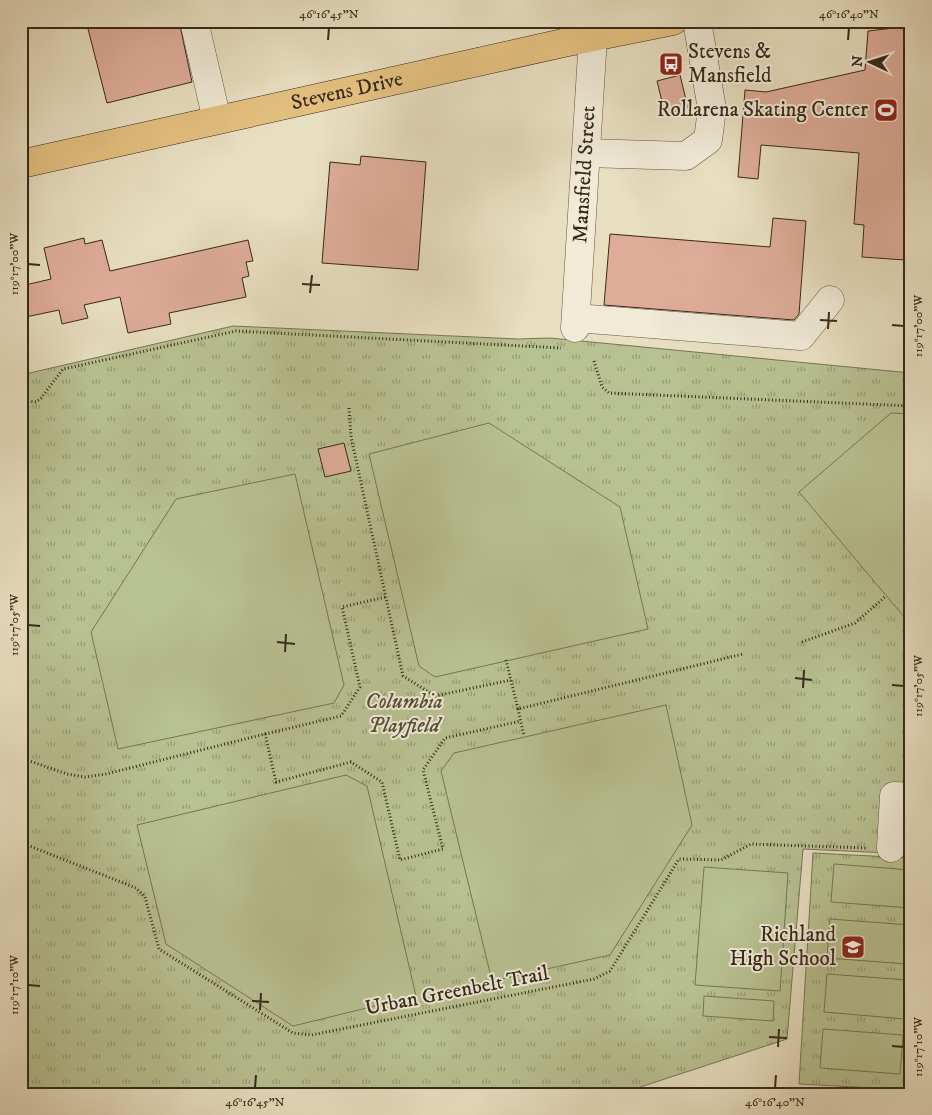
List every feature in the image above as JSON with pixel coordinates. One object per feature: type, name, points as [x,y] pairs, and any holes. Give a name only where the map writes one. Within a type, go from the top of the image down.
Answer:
[{"type":"main road","name":"Stevens Drive","points":[[21,164],[217,120],[593,29],[673,21]]},
{"type":"street","points":[[194,21],[217,120]]},
{"type":"street","points":[[586,154],[686,156],[708,140],[712,109],[697,21]]},
{"type":"street","name":"Mansfield Street","points":[[572,331],[586,154],[593,29]]},
{"type":"street","points":[[572,331],[801,336],[830,300]]},
{"type":"street","points":[[891,848],[894,796],[911,797]]},
{"type":"path","points":[[21,400],[36,402],[63,369],[236,332],[572,331]]},
{"type":"path","points":[[594,361],[602,387],[609,393],[911,406]]},
{"type":"path","points":[[349,408],[351,437],[403,676],[435,696],[511,680]]},
{"type":"path","points":[[802,642],[855,623],[886,596]]},
{"type":"path","points":[[21,758],[67,774],[85,777],[106,774],[341,716],[360,687],[342,607],[386,597]]},
{"type":"path","points":[[518,710],[743,654]]},
{"type":"path","points":[[506,660],[524,736]]},
{"type":"path","points":[[265,734],[276,782],[351,762],[382,782],[400,860],[443,849],[423,770],[445,738],[521,721]]},
{"type":"path","points":[[21,837],[27,845],[24,852],[21,913]]},
{"type":"path","name":"Urban Greenbelt Trail","points":[[27,845],[136,888],[145,897],[160,949],[292,1033],[311,1035],[594,979],[610,971],[679,859],[720,860],[751,844],[891,848]]},
{"type":"green space","name":"Columbia Playfield","points":[[233,326],[518,339],[550,338],[911,373],[911,854],[803,849],[787,1039],[619,1094],[21,1094],[21,375]]},
{"type":"green space","points":[[891,413],[911,414],[911,625],[799,492]]},
{"type":"green space","points":[[489,423],[620,507],[648,629],[435,677],[419,666],[369,454]]},
{"type":"green space","points":[[295,474],[344,685],[334,703],[118,749],[91,632],[176,499]]},
{"type":"green space","points":[[666,705],[692,825],[610,955],[492,981],[441,771],[454,753]]},
{"type":"green space","points":[[346,775],[367,786],[416,996],[293,1026],[166,944],[137,825]]},
{"type":"green space","name":"Richland High School","points":[[813,853],[911,858],[911,1090],[799,1084]]},
{"type":"green space","points":[[834,864],[911,870],[911,908],[831,902]]},
{"type":"green space","points":[[704,867],[788,873],[780,991],[695,985]]},
{"type":"green space","points":[[830,919],[910,925],[907,964],[827,958]]},
{"type":"green space","points":[[827,974],[908,980],[905,1019],[824,1012]]},
{"type":"green space","points":[[704,996],[774,1001],[773,1021],[703,1016]]},
{"type":"green space","points":[[823,1029],[903,1035],[900,1074],[820,1068]]},
{"type":"building","points":[[86,21],[179,21],[192,82],[107,103]]},
{"type":"building","points":[[911,26],[911,234],[907,234],[905,260],[862,257],[864,225],[854,224],[859,153],[761,145],[758,179],[738,177],[745,90],[766,92],[865,70],[868,31]]},
{"type":"building","points":[[680,75],[688,108],[665,114],[657,81]]},
{"type":"building","points":[[361,156],[426,162],[418,270],[322,263],[330,162],[360,165]]},
{"type":"building","points":[[773,218],[806,221],[799,314],[794,320],[604,305],[610,234],[770,247]]},
{"type":"building","points":[[84,238],[85,244],[102,240],[110,271],[248,240],[253,261],[246,262],[249,276],[242,278],[246,297],[169,313],[171,324],[128,333],[120,297],[84,305],[88,318],[62,324],[59,310],[21,318],[21,286],[51,279],[44,248]]},
{"type":"building","points":[[344,443],[351,471],[325,477],[318,449]]},
{"type":"place","name":"Stevens & Mansfield","points":[[671,64]]},
{"type":"place","name":"Rollarena Skating Center","points":[[886,110]]},
{"type":"place","name":"Richland High School","points":[[853,947]]}]
